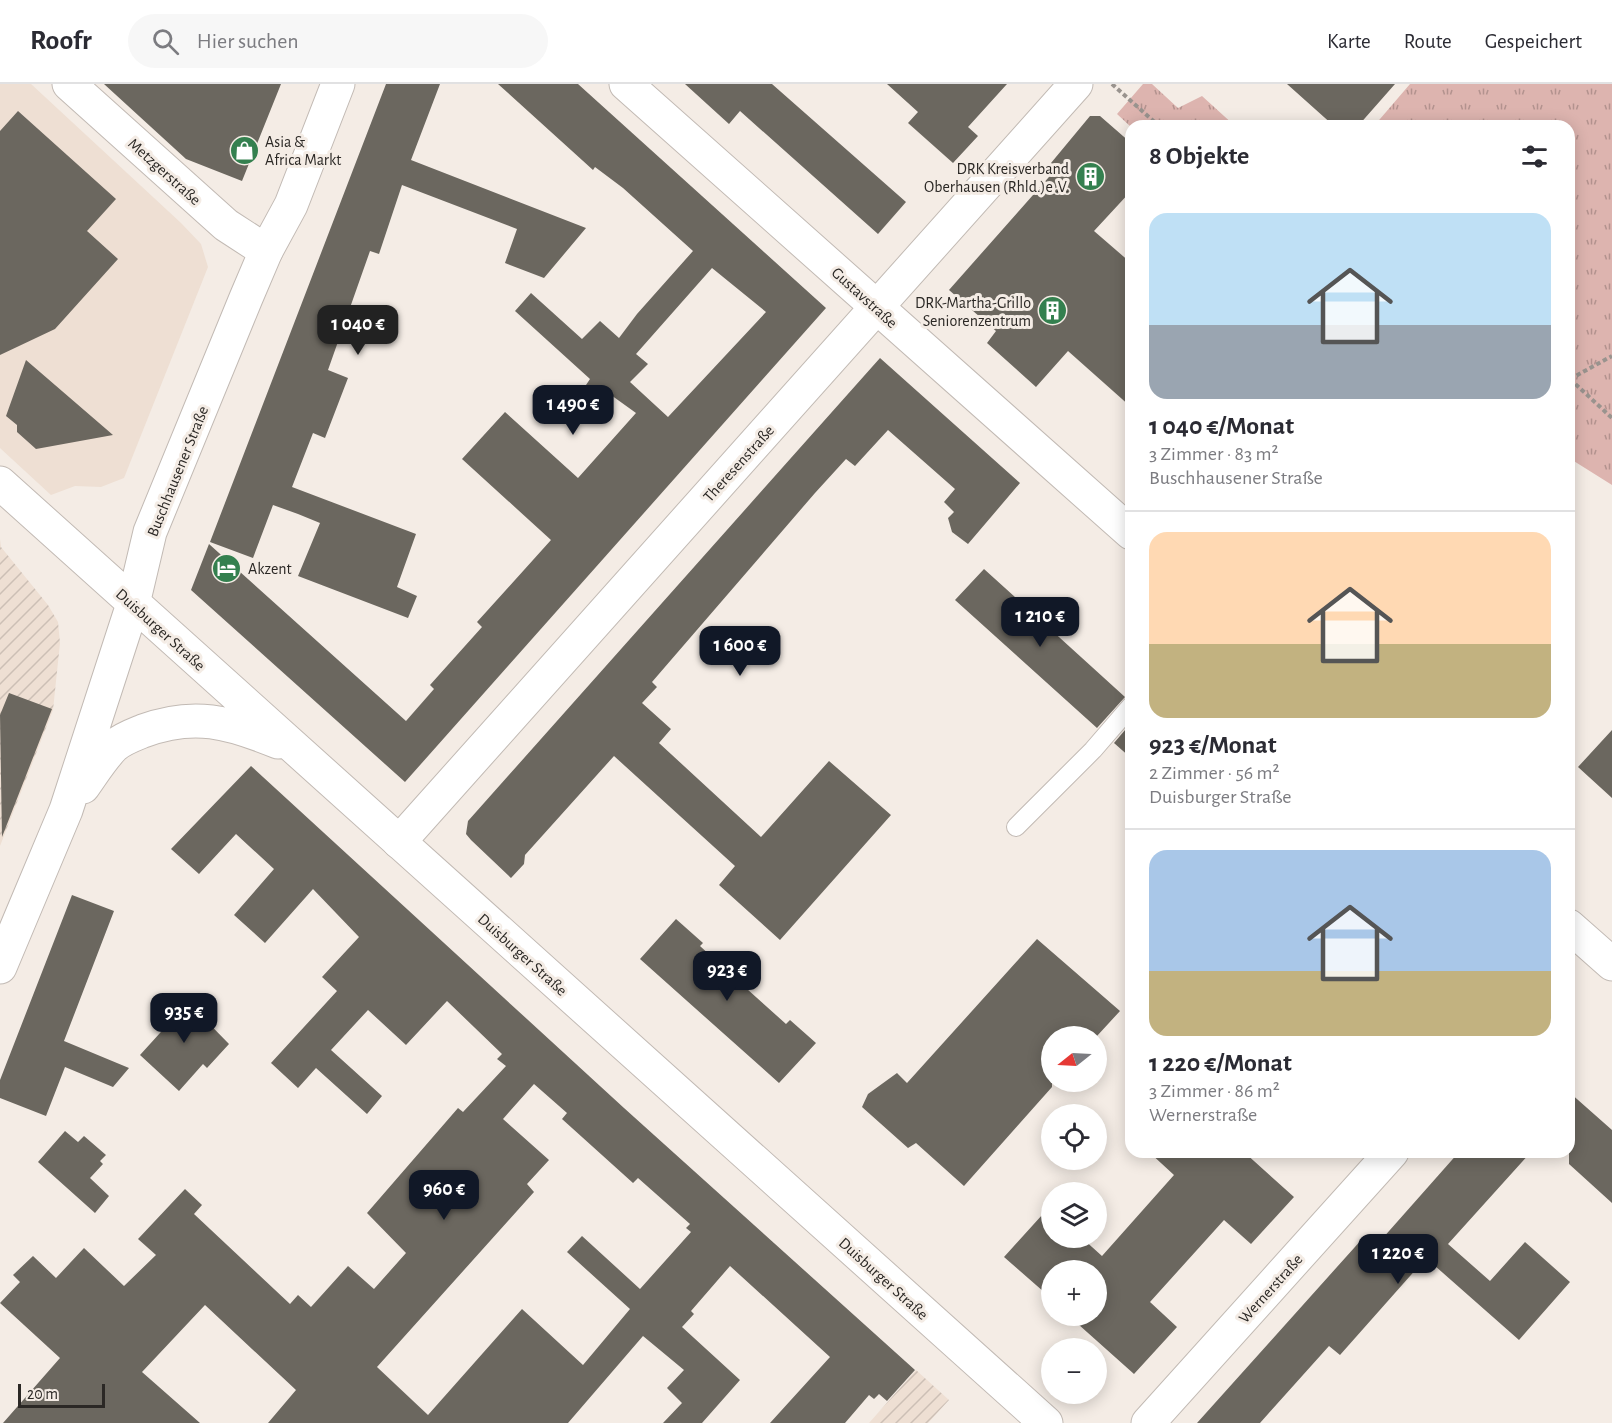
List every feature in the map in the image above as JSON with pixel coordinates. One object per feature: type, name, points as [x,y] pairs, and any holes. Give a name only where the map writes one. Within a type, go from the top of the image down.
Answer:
[{"type":"main road","name":"Metzgerstraße","points":[[69,84],[226,225],[266,251]]},
{"type":"main road","name":"Buschhausener Straße","points":[[0,968],[66,810],[133,604],[150,532],[266,251],[291,205],[338,84]]},
{"type":"main road","name":"Gustavstraße","points":[[626,84],[1125,528]]},
{"type":"main road","name":"Theresenstraße","points":[[399,842],[1076,84]]},
{"type":"main road","name":"Duisburger Straße","points":[[0,483],[1046,1423]]},
{"type":"main road","points":[[66,810],[115,746],[160,725],[196,719],[237,727],[296,749]]},
{"type":"main road","points":[[1575,941],[1612,964]]},
{"type":"main road","name":"Wernerstraße","points":[[1148,1423],[1387,1158]]},
{"type":"lane","points":[[1016,827],[1093,750],[1125,713]]},
{"type":"path","points":[[1112,84],[1152,120]]},
{"type":"path","points":[[1575,376],[1612,356]]},
{"type":"path","points":[[1575,384],[1612,418]]},
{"type":"shaded area","points":[[0,84],[31,84],[181,223],[201,244],[208,267],[124,478],[101,487],[75,486],[51,495],[0,448]]},
{"type":"shaded area","points":[[0,539],[1,547],[48,605],[58,622],[60,643],[53,710],[0,846]]},
{"type":"shaded area","points":[[916,1370],[949,1400],[928,1423],[869,1423]]},
{"type":"green space","points":[[1143,84],[1152,84],[1178,108],[1202,96],[1228,120],[1125,121],[1117,114]]},
{"type":"green space","points":[[1410,84],[1612,84],[1612,485],[1575,462],[1575,120],[1379,120]]},
{"type":"building","points":[[104,84],[281,84],[242,181],[186,159]]},
{"type":"building","points":[[386,84],[440,84],[411,160],[586,228],[544,278],[505,263],[517,229],[402,185],[379,254],[370,251],[328,370],[348,378],[325,438],[313,433],[292,487],[416,534],[397,587],[417,596],[408,618],[298,576],[320,523],[298,514],[273,505],[253,558],[210,542]]},
{"type":"building","points":[[498,84],[578,84],[826,308],[405,782],[191,590],[209,544],[406,721],[434,689],[430,685],[482,627],[477,622],[551,540],[462,459],[505,412],[578,478],[636,413],[604,390],[594,401],[582,391],[590,379],[515,311],[531,293],[582,339],[600,321],[619,338],[637,314],[693,251],[623,188],[595,167],[593,170]],"holes":[[[712,268],[766,312],[668,417],[630,382],[648,364],[636,354]]]},
{"type":"building","points":[[685,84],[772,84],[906,202],[878,234],[740,111],[729,124]]},
{"type":"building","points":[[887,84],[1007,84],[968,127],[978,136],[953,163],[908,123],[918,112]]},
{"type":"building","points":[[1287,84],[1395,84],[1363,120],[1327,120]]},
{"type":"building","points":[[18,111],[116,199],[87,231],[118,259],[55,329],[0,355],[0,131]]},
{"type":"building","name":"DRK-Martha-Grillo Seniorenzentrum","points":[[1090,116],[1100,116],[1125,138],[1125,197],[1094,231],[1125,258],[1125,402],[1068,351],[1036,387],[987,343],[996,331],[949,290],[1056,169],[1051,163]]},
{"type":"building","points":[[880,358],[1020,483],[968,544],[952,532],[948,518],[954,512],[944,502],[955,489],[888,430],[855,466],[846,459],[815,493],[652,682],[657,687],[642,703],[671,729],[659,743],[761,837],[829,761],[891,815],[780,940],[719,885],[735,866],[614,756],[525,855],[524,864],[511,878],[466,834],[468,821]]},
{"type":"building","points":[[26,360],[113,435],[36,449],[17,432],[17,425],[6,416]]},
{"type":"building","points":[[984,569],[1125,697],[1097,728],[955,600]]},
{"type":"building","points":[[9,693],[52,709],[2,837],[0,715]]},
{"type":"building","points":[[1125,730],[1125,753],[1114,743]]},
{"type":"building","points":[[1612,730],[1612,798],[1578,767]]},
{"type":"building","points":[[251,766],[624,1108],[915,1370],[887,1401],[879,1394],[874,1399],[869,1395],[845,1423],[770,1423],[830,1357],[730,1266],[691,1311],[694,1314],[682,1327],[740,1380],[702,1423],[663,1423],[682,1403],[667,1388],[684,1370],[643,1336],[568,1423],[268,1423],[296,1390],[205,1305],[142,1372],[200,1423],[3,1423],[60,1358],[0,1303],[20,1282],[13,1275],[33,1256],[56,1278],[84,1248],[124,1286],[156,1255],[138,1239],[185,1189],[202,1205],[194,1214],[290,1304],[298,1295],[311,1307],[348,1266],[374,1289],[406,1253],[367,1213],[458,1108],[463,1112],[506,1066],[497,1059],[502,1054],[447,1001],[406,1045],[368,1010],[331,1050],[382,1096],[367,1114],[316,1068],[298,1088],[271,1063],[337,991],[322,977],[359,937],[313,889],[265,943],[234,915],[274,869],[236,834],[199,874],[171,849]],"holes":[[[534,1084],[567,1113],[562,1119],[633,1183],[638,1178],[690,1224],[686,1228],[691,1232],[640,1289],[582,1236],[567,1252],[630,1309],[583,1365],[522,1309],[428,1415],[377,1367],[534,1192],[527,1184],[549,1160],[503,1119]]]},
{"type":"building","points":[[72,895],[114,911],[64,1041],[129,1068],[113,1087],[65,1067],[46,1116],[0,1098],[0,1080]]},
{"type":"building","points":[[676,919],[703,943],[700,946],[786,1024],[790,1020],[816,1043],[779,1083],[640,959]]},
{"type":"building","points":[[1037,939],[1120,1011],[1106,1026],[1041,1026],[1041,1092],[1048,1092],[964,1186],[916,1143],[908,1148],[862,1107],[868,1094],[897,1073],[907,1083]]},
{"type":"building","points":[[180,994],[229,1044],[207,1068],[203,1064],[179,1091],[140,1055],[170,1022],[162,1014]]},
{"type":"building","points":[[1575,1097],[1612,1130],[1612,1203],[1569,1164],[1569,1158],[1575,1158]]},
{"type":"building","points":[[65,1131],[78,1142],[84,1136],[106,1155],[100,1161],[103,1164],[90,1178],[109,1196],[95,1213],[38,1162]]},
{"type":"building","points":[[1156,1158],[1251,1158],[1294,1197],[1251,1244],[1224,1220],[1150,1302],[1177,1327],[1134,1374],[1107,1350],[1107,1338],[1094,1338],[1080,1326],[1107,1326],[1107,1260],[1041,1260],[1041,1289],[1004,1257],[1041,1216],[1041,1248],[1093,1248],[1102,1256],[1174,1175]]},
{"type":"building","points":[[1454,1158],[1526,1158],[1448,1244],[1490,1281],[1525,1242],[1570,1282],[1519,1340],[1426,1258],[1340,1355],[1329,1346],[1260,1423],[1197,1423],[1363,1238],[1374,1248]]},
{"type":"place","name":"Asia & Africa Markt","points":[[244,150]]},
{"type":"place","name":"DRK Kreisverband Oberhausen (Rhld.)e .V.","points":[[1090,177]]},
{"type":"place","name":"DRK-Martha-Grillo Seniorenzentrum","points":[[1052,311]]},
{"type":"place","name":"Akzent","points":[[227,568]]}]
